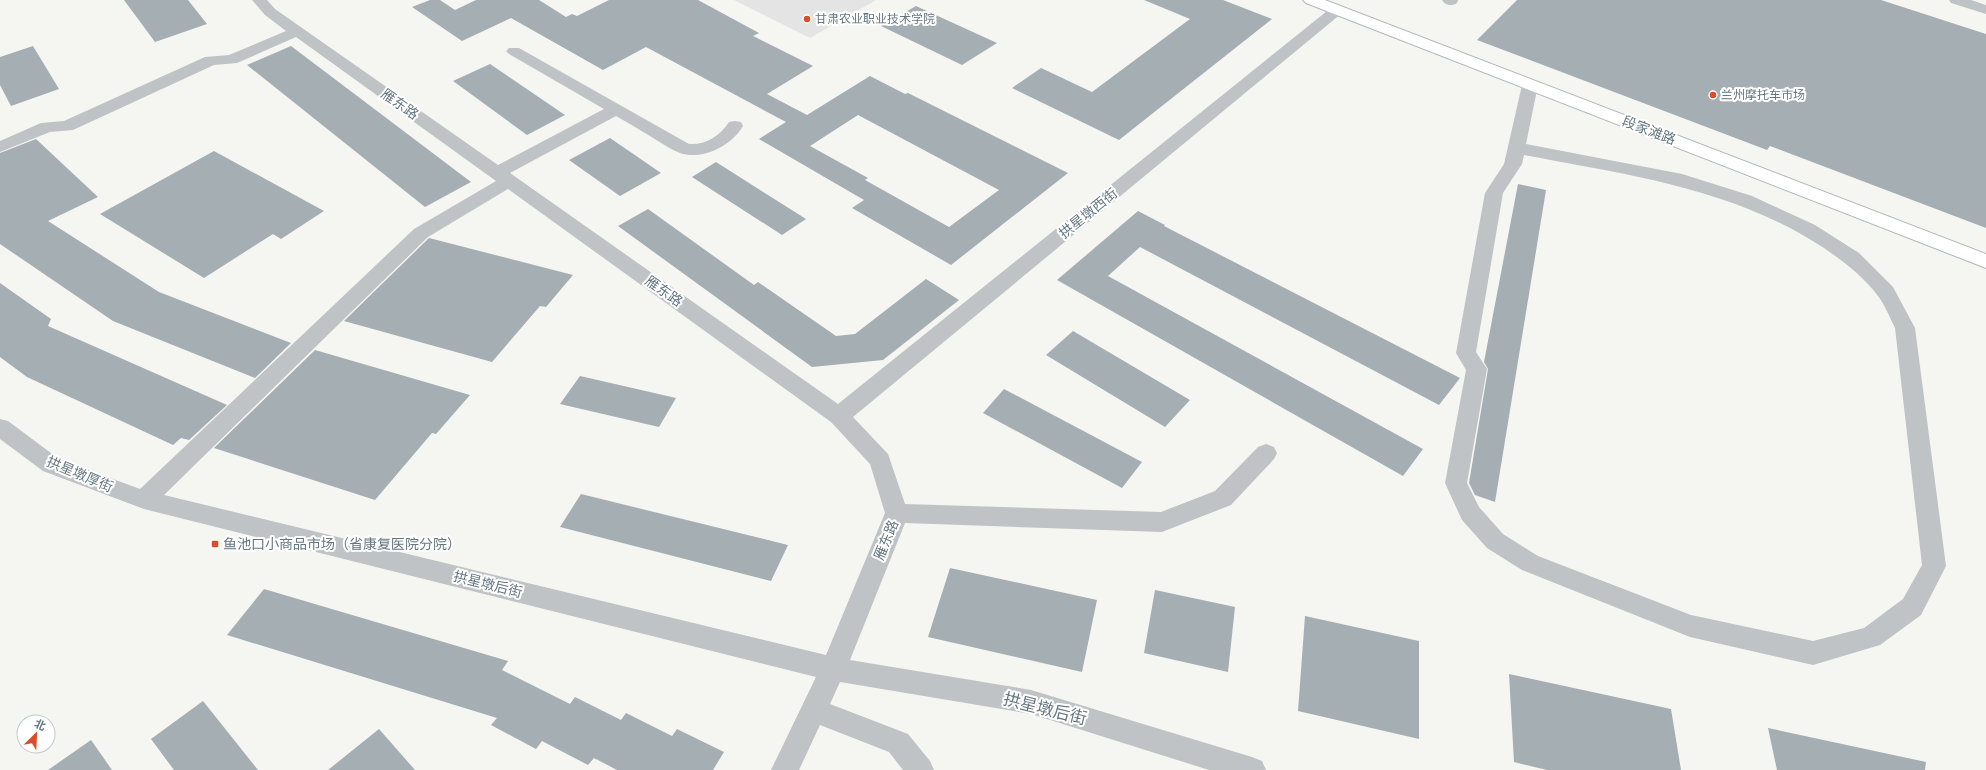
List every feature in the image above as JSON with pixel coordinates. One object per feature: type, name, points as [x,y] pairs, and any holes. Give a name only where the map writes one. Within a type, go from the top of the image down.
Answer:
[{"type":"main road","name":"段家滩路","points":[[1323,3],[1986,261]]},
{"type":"street","name":"雁东路","points":[[260,0],[270,12],[839,416],[880,460],[897,513],[833,669]]},
{"type":"street","points":[[1956,0],[1986,10]]},
{"type":"street","name":"拱星墩西街","points":[[839,416],[1323,3]]},
{"type":"street","points":[[0,147],[46,127],[67,126],[211,60],[231,60],[298,31]]},
{"type":"street","points":[[514,51],[685,150],[703,149],[721,140],[733,131],[735,126]]},
{"type":"street","points":[[1516,148],[1682,180],[1746,200],[1808,229],[1852,258],[1886,292],[1905,328],[1934,566],[1912,606],[1871,637],[1813,653],[1690,626],[1530,563],[1495,540],[1470,513],[1456,483],[1477,369],[1466,353],[1494,193],[1513,164],[1516,148],[1530,84]]},
{"type":"street","points":[[144,500],[421,233],[503,177],[616,109]]},
{"type":"street","name":"拱星墩厚街","points":[[0,427],[51,465],[144,500]]},
{"type":"street","points":[[897,513],[1162,522],[1223,498],[1266,453]]},
{"type":"street","name":"拱星墩后街","points":[[144,500],[833,669],[1031,702],[1252,770]]},
{"type":"street","points":[[785,770],[833,669]]},
{"type":"street","points":[[814,710],[898,743],[920,770]]},
{"type":"shaded area","name":"甘肃农业职业技术学院","points":[[734,0],[876,0],[810,38]]},
{"type":"building","points":[[124,0],[188,0],[207,24],[155,42]]},
{"type":"building","points":[[430,0],[440,0],[455,10],[476,0],[539,0],[566,17],[572,14],[577,16],[609,0],[698,0],[759,33],[753,36],[813,66],[767,94],[807,115],[870,76],[905,94],[908,93],[1068,173],[951,265],[852,208],[864,200],[759,139],[786,122],[646,47],[603,70],[511,18],[462,41],[412,7]],"holes":[[[858,115],[999,190],[949,227],[865,180],[868,178],[810,146]]]},
{"type":"building","points":[[1144,0],[1223,0],[1272,19],[1119,140],[1012,88],[1041,68],[1092,92],[1190,19]]},
{"type":"building","points":[[1517,0],[1881,0],[1986,34],[1986,228],[1770,146],[1767,150],[1477,40]]},
{"type":"building","points":[[916,6],[997,43],[962,65],[881,26]]},
{"type":"building","points":[[33,46],[59,89],[11,106],[0,85],[0,57]]},
{"type":"building","points":[[291,46],[471,182],[425,207],[247,65]]},
{"type":"building","points":[[490,64],[565,115],[527,135],[453,81]]},
{"type":"building","points":[[610,138],[661,173],[620,196],[569,160]]},
{"type":"building","points":[[36,139],[98,197],[48,221],[159,292],[291,343],[255,378],[113,321],[0,244],[0,153]]},
{"type":"building","points":[[214,151],[324,211],[281,239],[273,234],[204,278],[100,214]]},
{"type":"building","points":[[716,162],[806,219],[782,235],[692,177]]},
{"type":"building","points":[[1518,184],[1546,190],[1495,502],[1475,495],[1469,483],[1488,369],[1484,362]]},
{"type":"building","points":[[648,209],[754,285],[758,282],[836,336],[855,334],[926,279],[959,300],[883,360],[812,367],[618,226]]},
{"type":"building","points":[[1138,211],[1165,225],[1164,226],[1460,378],[1439,405],[1140,247],[1108,276],[1423,449],[1403,476],[1057,280]]},
{"type":"building","points":[[429,238],[573,275],[546,307],[540,306],[492,362],[344,321]]},
{"type":"building","points":[[0,283],[51,319],[48,326],[227,405],[189,440],[181,438],[173,445],[27,377],[0,357]]},
{"type":"building","points":[[1073,331],[1190,400],[1165,427],[1046,355]]},
{"type":"building","points":[[315,350],[470,395],[436,434],[432,433],[375,500],[214,448]]},
{"type":"building","points":[[580,376],[676,398],[659,427],[560,404]]},
{"type":"building","points":[[1004,389],[1142,462],[1122,488],[983,413]]},
{"type":"building","points":[[581,494],[788,545],[771,581],[560,527]]},
{"type":"building","points":[[950,568],[1097,600],[1082,672],[928,637]]},
{"type":"building","points":[[264,589],[508,661],[502,670],[570,704],[575,697],[621,720],[626,713],[672,736],[677,729],[724,752],[713,770],[617,770],[594,758],[588,765],[542,741],[536,749],[491,725],[497,718],[227,635]]},
{"type":"building","points":[[1155,590],[1235,607],[1228,672],[1144,653]]},
{"type":"building","points":[[1305,616],[1419,641],[1419,739],[1298,711]]},
{"type":"building","points":[[1509,674],[1671,709],[1681,770],[1547,770],[1514,762]]},
{"type":"building","points":[[203,701],[258,770],[174,770],[151,739]]},
{"type":"building","points":[[1768,728],[1926,762],[1925,770],[1777,770]]},
{"type":"building","points":[[379,729],[415,770],[328,770]]},
{"type":"building","points":[[91,740],[112,770],[48,770]]},
{"type":"place","name":"甘肃农业职业技术学院","points":[[807,19]]},
{"type":"place","name":"兰州摩托车市场","points":[[1713,95]]},
{"type":"place","name":"鱼池口小商品市场（省康复医院分院）","points":[[215,544]]}]
